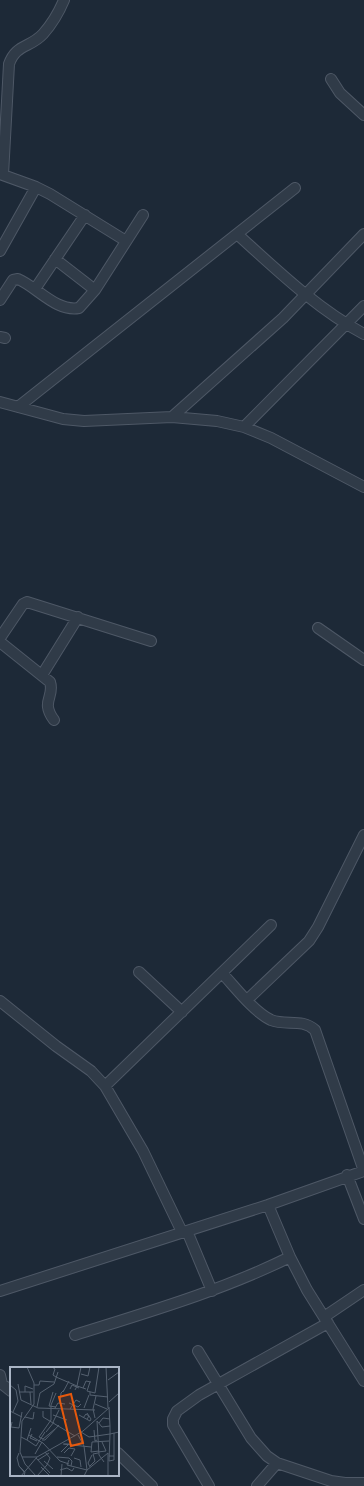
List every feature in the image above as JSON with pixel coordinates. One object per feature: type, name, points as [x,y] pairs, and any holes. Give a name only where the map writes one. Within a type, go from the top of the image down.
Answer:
[{"type":"street","points":[[64,0],[43,34],[12,55],[9,64],[2,174],[36,186],[126,241]]},
{"type":"street","points":[[331,79],[340,93],[364,115]]},
{"type":"street","points":[[0,251],[36,186]]},
{"type":"street","points":[[18,407],[295,188]]},
{"type":"street","points":[[35,289],[85,215]]},
{"type":"street","points":[[0,300],[13,280],[18,279],[58,303],[74,309],[79,308],[95,290],[143,215]]},
{"type":"street","points":[[237,234],[307,295],[347,325],[364,334]]},
{"type":"street","points":[[172,417],[307,295],[364,234]]},
{"type":"street","points":[[55,259],[95,290]]},
{"type":"street","points":[[244,427],[347,325],[364,306]]},
{"type":"street","points":[[0,402],[63,418],[84,420],[172,417],[217,421],[244,427],[271,438],[364,487]]},
{"type":"street","points":[[0,638],[23,604],[27,602],[151,640]]},
{"type":"street","points":[[42,675],[78,617]]},
{"type":"street","points":[[318,628],[364,660]]},
{"type":"street","points":[[0,642],[51,683],[47,705],[48,712],[54,720]]},
{"type":"street","points":[[247,1000],[308,941],[318,926],[364,835]]},
{"type":"street","points":[[105,1086],[271,925]]},
{"type":"street","points":[[139,972],[182,1012]]},
{"type":"street","points":[[0,1291],[268,1205],[347,1175],[364,1171],[315,1030],[306,1024],[270,1019],[261,1014],[222,973]]},
{"type":"street","points":[[0,1001],[56,1046],[91,1071],[105,1086],[143,1151],[185,1232],[212,1291]]},
{"type":"street","points":[[347,1175],[364,1219]]},
{"type":"street","points":[[268,1205],[290,1257],[307,1290],[355,1369],[364,1381]]},
{"type":"street","points":[[75,1334],[212,1291],[259,1272],[290,1257]]},
{"type":"street","points":[[209,1486],[173,1425],[173,1419],[177,1412],[199,1396],[326,1320],[364,1290]]},
{"type":"street","points":[[198,1350],[220,1384],[251,1438],[267,1456],[277,1463],[331,1481],[364,1483]]},
{"type":"street","points":[[355,1369],[364,1363]]},
{"type":"street","points":[[0,1375],[2,1384],[10,1390]]},
{"type":"street","points":[[119,1454],[152,1486]]},
{"type":"street","points":[[257,1486],[277,1463]]}]
